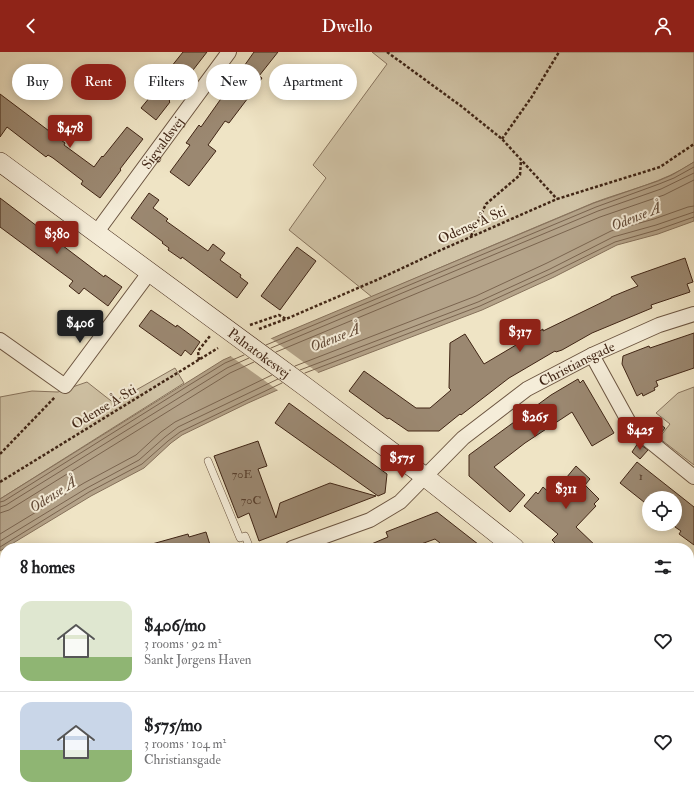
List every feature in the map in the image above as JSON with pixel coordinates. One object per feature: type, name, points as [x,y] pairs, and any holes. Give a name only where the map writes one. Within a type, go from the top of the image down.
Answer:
[{"type":"main road","name":"Palnatokesvej","points":[[0,162],[307,388],[424,476],[509,543]]},
{"type":"street","name":"Sigvaldsvej","points":[[96,233],[229,52]]},
{"type":"street","points":[[3,346],[65,386],[149,273]]},
{"type":"street","name":"Christiansgade","points":[[306,543],[370,520],[400,502],[463,438],[527,389],[592,355],[659,325],[694,314]]},
{"type":"street","points":[[592,355],[631,426],[694,477]]},
{"type":"lane","points":[[208,462],[240,538],[246,536],[248,543]]},
{"type":"path","points":[[387,52],[461,106],[502,139],[557,199]]},
{"type":"path","points":[[502,139],[531,98],[559,52]]},
{"type":"path","name":"Odense Å Sti","points":[[259,329],[379,279],[557,199],[660,167],[694,144]]},
{"type":"path","points":[[472,236],[486,204],[520,174],[521,160]]},
{"type":"path","points":[[199,360],[198,352],[231,333],[279,315],[286,319]]},
{"type":"path","name":"Odense Å Sti","points":[[0,482],[218,348]]},
{"type":"path","points":[[0,454],[65,386]]},
{"type":"shaded area","points":[[372,52],[694,52],[694,162],[657,181],[593,203],[372,297],[289,230],[326,178],[313,165],[387,64]]},
{"type":"shaded area","points":[[175,368],[184,383],[0,499],[0,397],[32,391],[58,392],[87,382],[115,404],[125,392],[129,394]]},
{"type":"shaded area","points":[[694,387],[694,465],[659,438],[670,424],[656,413],[678,393]]},
{"type":"water","name":"Odense Å","points":[[694,162],[694,221],[658,234],[617,245],[554,277],[482,310],[309,376],[248,403],[182,435],[144,468],[91,496],[13,543],[0,543],[0,499],[223,360],[594,203],[672,175]]},
{"type":"pier","points":[[269,337],[320,374],[279,391],[229,355]]},
{"type":"building","points":[[183,52],[207,52],[198,64],[173,64]]},
{"type":"building","points":[[254,52],[278,52],[261,73],[261,64],[246,64]]},
{"type":"building","points":[[0,94],[94,167],[127,127],[143,139],[100,198],[81,184],[83,181],[53,158],[48,155],[46,157],[7,127],[0,137]]},
{"type":"building","points":[[148,100],[170,100],[170,102],[156,120],[141,108]]},
{"type":"building","points":[[220,100],[246,100],[229,123],[225,121],[208,145],[216,151],[189,186],[170,172],[190,145],[186,143],[199,125],[201,127]]},
{"type":"building","points":[[149,193],[159,200],[153,208],[168,219],[166,221],[208,251],[213,244],[225,253],[220,260],[241,275],[240,277],[248,283],[237,298],[182,257],[181,259],[168,250],[169,248],[162,243],[163,242],[131,218]]},
{"type":"building","points":[[0,198],[104,277],[105,275],[122,287],[108,306],[84,288],[79,294],[69,286],[73,281],[0,227]]},
{"type":"building","points":[[297,247],[316,261],[280,310],[261,296]]},
{"type":"building","points":[[685,258],[693,282],[687,284],[690,292],[651,305],[652,308],[592,333],[562,350],[555,351],[509,378],[439,431],[408,431],[389,418],[386,418],[349,391],[364,371],[416,408],[430,408],[451,390],[449,388],[450,343],[465,334],[484,364],[543,329],[543,331],[611,297],[638,286],[631,277]]},
{"type":"building","points":[[151,310],[176,327],[177,325],[200,342],[191,355],[185,350],[181,356],[139,326]]},
{"type":"building","points":[[694,333],[694,368],[656,381],[658,386],[654,388],[655,390],[643,396],[642,393],[637,396],[622,364],[623,356],[649,346],[650,348]]},
{"type":"building","points":[[578,379],[580,383],[583,380],[614,433],[592,446],[572,412],[525,443],[494,467],[525,495],[510,512],[469,476],[469,455],[551,395]]},
{"type":"building","points":[[289,403],[387,474],[385,493],[378,496],[275,423]]},
{"type":"building","points":[[656,421],[665,428],[658,437],[649,430]]},
{"type":"building","points":[[258,441],[267,466],[258,469],[276,518],[280,503],[330,483],[376,496],[259,541],[249,513],[238,518],[214,456]]},
{"type":"building","points":[[638,443],[648,450],[640,459],[632,452]]},
{"type":"building","points":[[637,462],[674,491],[642,491],[642,500],[620,483]]},
{"type":"building","points":[[576,466],[590,479],[585,485],[599,499],[594,504],[596,506],[576,527],[593,543],[555,543],[552,540],[558,534],[524,506],[536,492],[538,494],[543,487],[552,495]]},
{"type":"building","points":[[682,498],[694,507],[694,543],[691,543],[679,534],[682,531]]},
{"type":"building","points":[[437,512],[477,543],[440,543],[435,539],[424,543],[374,543],[388,537],[386,532]]},
{"type":"building","points":[[206,532],[209,543],[156,543],[188,534],[189,537]]}]
